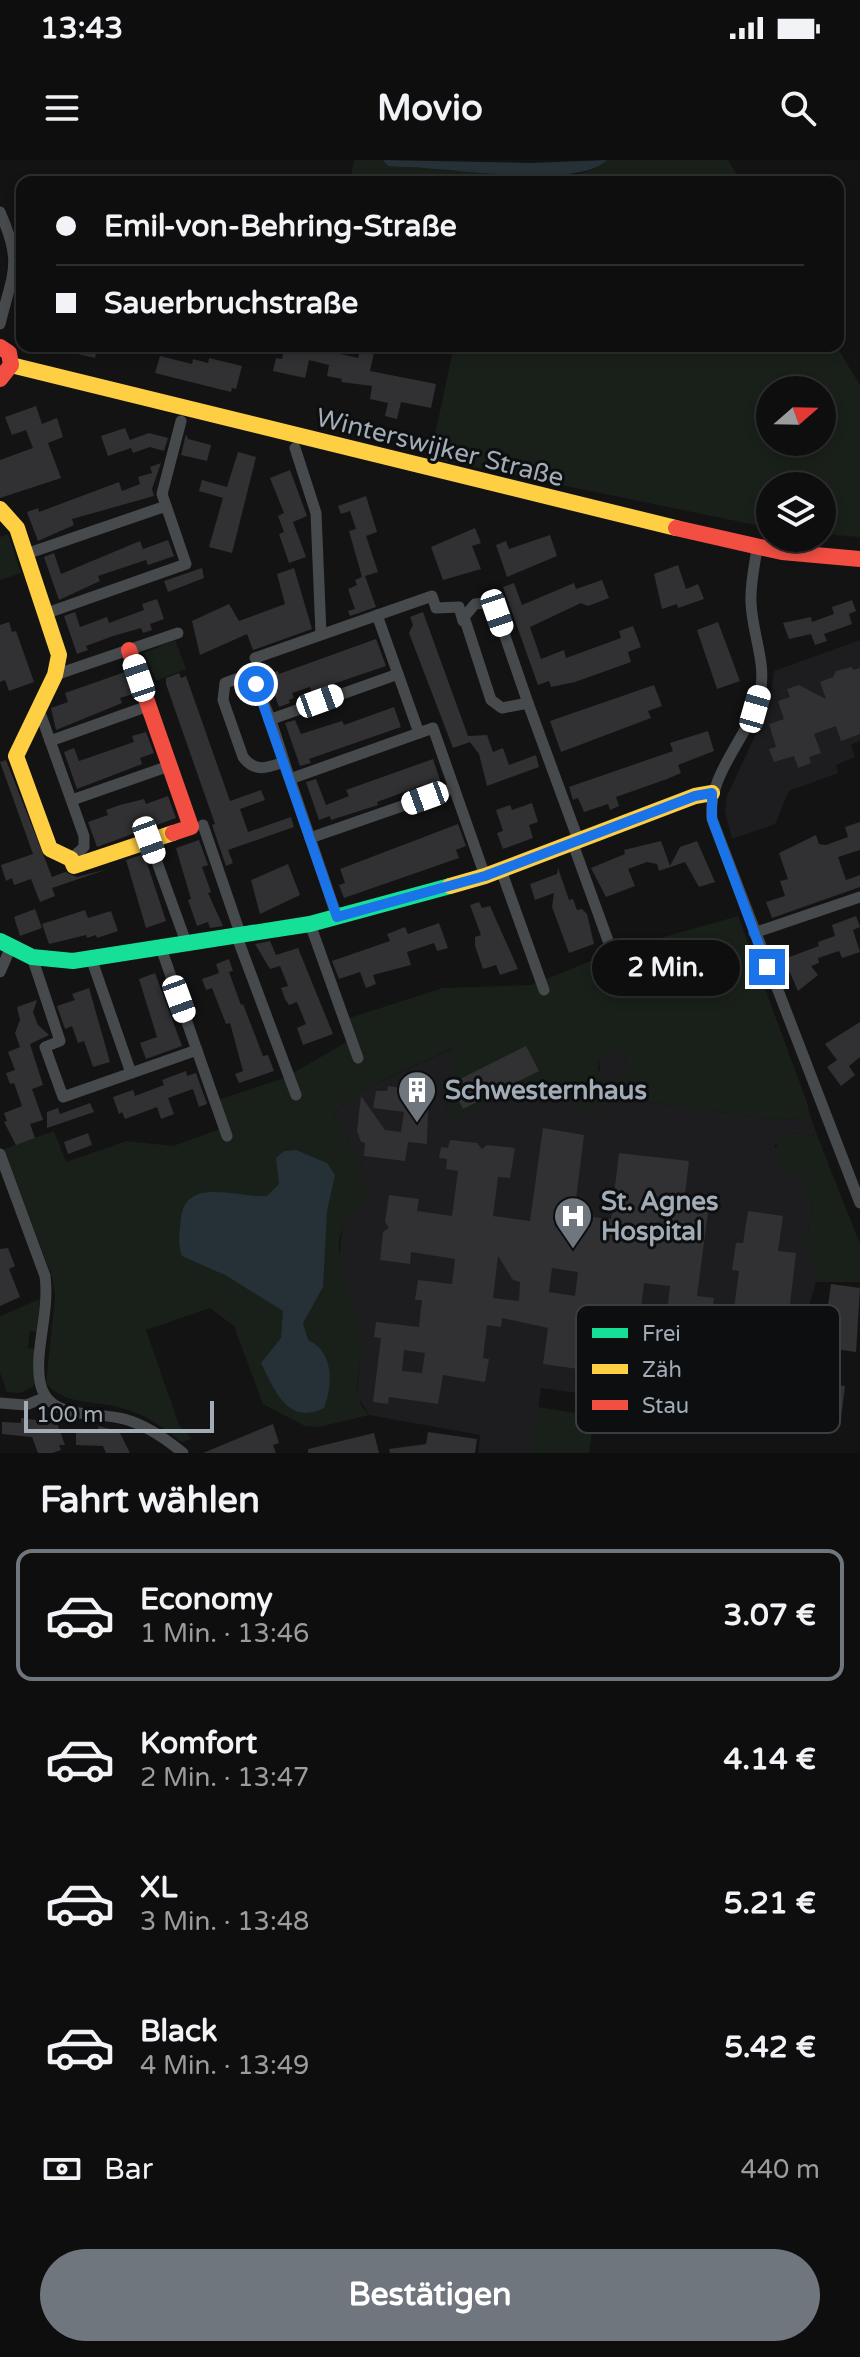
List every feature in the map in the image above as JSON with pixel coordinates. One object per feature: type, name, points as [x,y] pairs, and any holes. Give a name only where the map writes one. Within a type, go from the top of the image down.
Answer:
[{"type":"street","points":[[0,212],[16,241]]},
{"type":"street","points":[[0,324],[16,258]]},
{"type":"street","points":[[0,347],[9,353],[11,365],[0,379]]},
{"type":"street","name":"Winterswijker Straße","points":[[11,365],[514,491],[756,547]]},
{"type":"street","points":[[47,613],[186,564],[162,494],[181,421]]},
{"type":"street","points":[[295,448],[296,460],[316,513],[321,634]]},
{"type":"street","points":[[26,554],[166,506]]},
{"type":"street","points":[[0,509],[15,523],[59,655],[55,675],[38,707],[16,756],[50,849],[63,858],[71,859],[84,847],[84,836],[38,707]]},
{"type":"street","points":[[756,552],[751,602],[762,663],[761,691],[712,793],[712,819],[860,1203]]},
{"type":"street","name":"Winterswijker Straße","points":[[800,552],[860,559]]},
{"type":"street","points":[[255,658],[432,596],[436,608],[459,607],[496,706],[511,709],[528,703]]},
{"type":"street","points":[[465,626],[467,610],[475,604],[491,606],[497,613],[615,960]]},
{"type":"street","points":[[377,615],[419,733]]},
{"type":"street","points":[[55,675],[178,633]]},
{"type":"street","points":[[71,859],[74,866],[191,827],[129,650]]},
{"type":"street","points":[[269,720],[398,674]]},
{"type":"street","points":[[284,762],[268,768],[249,765],[223,700],[225,683],[238,675],[256,684],[269,720],[284,762],[290,779],[337,917]]},
{"type":"street","points":[[50,741],[148,706]]},
{"type":"street","points":[[290,779],[433,728],[454,788],[544,990]]},
{"type":"street","points":[[72,800],[169,766]]},
{"type":"street","points":[[310,838],[454,788]]},
{"type":"street","points":[[0,972],[5,945],[32,957],[73,961],[310,924],[493,873],[695,796],[712,793]]},
{"type":"street","points":[[203,825],[296,1095]]},
{"type":"street","points":[[149,840],[187,945]]},
{"type":"street","points":[[754,933],[860,897]]},
{"type":"street","points":[[310,924],[358,1058]]},
{"type":"street","points":[[161,948],[227,1136]]},
{"type":"street","points":[[32,957],[60,1041],[45,1047],[63,1097],[197,1050]]},
{"type":"street","points":[[91,958],[131,1073]]},
{"type":"street","points":[[0,1154],[45,1276],[48,1296],[39,1369],[46,1397],[62,1409],[126,1419],[150,1429],[183,1453]]},
{"type":"street","points":[[0,1403],[26,1405],[46,1397]]},
{"type":"shaded area","points":[[354,160],[383,160],[389,166],[459,168],[541,176],[351,176]]},
{"type":"shaded area","points":[[383,160],[530,163],[607,160],[591,169],[541,176],[388,166]]},
{"type":"shaded area","points":[[607,160],[728,160],[737,176],[561,176],[579,174]]},
{"type":"shaded area","points":[[453,352],[840,352],[860,385],[860,537],[836,535],[836,472],[756,472],[756,525],[430,458]]},
{"type":"shaded area","points":[[8,534],[21,573],[0,580],[0,537]]},
{"type":"shaded area","points":[[175,640],[186,669],[156,681],[144,653]]},
{"type":"shaded area","points":[[860,640],[860,741],[851,745],[855,757],[836,765],[838,773],[789,791],[775,824],[732,839],[725,811],[727,796],[770,704],[774,671]]},
{"type":"shaded area","points":[[738,916],[807,1102],[809,1112],[804,1118],[778,1120],[615,1097],[617,1079],[626,1072],[627,1065],[624,1055],[613,1050],[599,1059],[598,1069],[603,1077],[599,1110],[580,1107],[581,1099],[523,1090],[520,1099],[491,1100],[445,1124],[453,1048],[362,1090],[333,1113],[362,1165],[359,1182],[375,1189],[354,1209],[342,1229],[339,1247],[341,1265],[359,1323],[359,1399],[369,1415],[319,1427],[305,1426],[263,1404],[234,1326],[210,1308],[146,1330],[179,1425],[192,1439],[181,1442],[139,1414],[72,1399],[46,1384],[55,1297],[52,1277],[4,1149],[54,1131],[66,1162],[127,1141],[173,1146],[220,1129],[218,1100],[284,1078],[352,1039],[346,1019],[443,988],[531,985],[618,950]]},
{"type":"shaded area","name":"St. Agnes Hospital","points":[[454,1048],[445,1123],[491,1100],[520,1099],[522,1090],[581,1099],[600,1073],[599,1059],[613,1050],[624,1055],[628,1064],[625,1074],[617,1080],[616,1097],[778,1120],[804,1118],[809,1112],[817,1135],[790,1133],[774,1146],[804,1178],[814,1199],[808,1234],[816,1282],[809,1305],[576,1305],[576,1393],[541,1388],[532,1453],[478,1453],[480,1435],[369,1415],[357,1395],[361,1346],[339,1258],[342,1230],[362,1165],[333,1113],[362,1090]]},
{"type":"shaded area","points":[[790,1133],[817,1135],[860,1244],[860,1282],[816,1282],[810,1253],[799,1241],[801,1233],[808,1234],[814,1199],[806,1197],[804,1178],[783,1169],[773,1155],[780,1138]]},
{"type":"shaded area","points":[[296,1150],[327,1163],[335,1175],[327,1211],[323,1287],[303,1323],[308,1340],[317,1345],[327,1360],[330,1379],[324,1408],[312,1412],[301,1412],[284,1403],[261,1363],[281,1338],[283,1311],[227,1276],[182,1256],[179,1242],[181,1218],[185,1205],[192,1197],[215,1192],[267,1196],[279,1184],[276,1158],[284,1151]]},
{"type":"shaded area","points":[[40,1299],[37,1332],[30,1331],[28,1348],[34,1349],[34,1386],[20,1393],[7,1392],[0,1372],[0,1316]]},
{"type":"shaded area","points":[[538,1407],[576,1413],[576,1433],[592,1433],[589,1453],[532,1453]]},
{"type":"building","points":[[70,352],[96,352],[95,358]]},
{"type":"building","points":[[283,352],[332,352],[358,358],[360,352],[374,353],[370,371],[436,384],[431,408],[401,402],[397,419],[385,416],[388,403],[370,399],[372,386],[341,382],[342,379],[327,376],[329,365],[309,360],[305,378],[273,371],[276,358],[282,359]]},
{"type":"building","points":[[160,356],[192,364],[193,359],[208,363],[209,358],[242,366],[236,389],[232,388],[231,392],[155,373]]},
{"type":"building","points":[[36,406],[42,424],[57,418],[63,437],[48,443],[61,478],[0,498],[0,460],[33,448],[26,430],[12,435],[5,417]]},
{"type":"building","points":[[125,428],[130,440],[149,433],[168,438],[164,451],[150,447],[133,453],[131,448],[108,456],[101,436]]},
{"type":"building","points":[[186,434],[188,439],[211,445],[207,461],[181,455]]},
{"type":"building","points":[[238,452],[256,457],[232,553],[209,547],[223,498],[199,491],[202,480],[227,487]]},
{"type":"building","points":[[161,463],[152,489],[154,496],[72,519],[74,525],[38,541],[27,512],[38,508],[39,512],[119,482],[122,491],[140,484],[138,477],[152,473],[150,467]]},
{"type":"building","points":[[290,470],[307,516],[293,522],[306,557],[289,563],[279,534],[284,532],[278,516],[284,513],[270,478]]},
{"type":"building","points":[[366,496],[377,532],[366,536],[378,572],[365,576],[376,607],[350,616],[348,611],[355,609],[348,589],[357,585],[355,580],[362,577],[349,531],[356,529],[350,511],[341,514],[338,506]]},
{"type":"building","points":[[475,528],[481,543],[472,546],[481,569],[443,580],[431,547]]},
{"type":"building","points":[[550,535],[557,556],[507,577],[496,545],[506,541],[509,549]]},
{"type":"building","points":[[168,540],[174,556],[148,565],[146,560],[98,576],[100,581],[59,600],[44,557],[54,553],[61,574],[140,541],[143,549]]},
{"type":"building","points":[[678,565],[686,589],[698,584],[704,599],[678,608],[677,604],[662,609],[654,574]]},
{"type":"building","points":[[202,568],[204,578],[168,592],[164,581]]},
{"type":"building","points":[[294,568],[312,629],[253,650],[247,634],[200,655],[192,621],[229,604],[239,621],[285,604],[277,574]]},
{"type":"building","points":[[602,580],[609,598],[588,606],[581,603],[530,627],[541,659],[564,650],[566,658],[621,638],[619,631],[633,626],[641,647],[628,652],[631,662],[575,682],[551,687],[549,681],[538,685],[503,587],[514,583],[522,605],[574,583],[576,589]]},
{"type":"building","points":[[157,599],[164,619],[150,624],[152,630],[143,633],[141,628],[113,636],[86,646],[88,650],[77,654],[64,616],[75,612],[80,627],[107,617],[109,623],[144,610],[142,604]]},
{"type":"building","points":[[852,600],[856,611],[849,614],[852,624],[824,634],[827,641],[815,645],[811,634],[789,639],[783,623],[811,617],[812,622],[834,614],[832,607]]},
{"type":"building","points":[[423,612],[468,736],[487,735],[493,752],[503,748],[509,765],[536,755],[539,767],[487,786],[479,754],[470,742],[453,748],[409,633],[413,625],[410,617]]},
{"type":"building","points":[[9,622],[12,632],[16,631],[34,682],[9,691],[5,680],[0,682],[0,625]]},
{"type":"building","points":[[718,622],[740,681],[717,689],[697,630]]},
{"type":"building","points":[[376,639],[386,666],[321,688],[322,692],[313,695],[310,687],[292,693],[294,698],[289,700],[290,703],[279,707],[267,674],[278,671],[279,674]]},
{"type":"building","points":[[852,667],[853,670],[860,668],[860,734],[841,741],[836,726],[814,734],[821,753],[809,757],[811,763],[798,768],[794,756],[774,762],[769,749],[776,747],[769,724],[784,719],[778,701],[790,697],[787,689],[799,685],[826,699],[820,682],[833,677],[836,671]]},
{"type":"building","points":[[125,672],[133,694],[120,698],[122,703],[56,730],[51,708],[68,702],[65,693]]},
{"type":"building","points":[[179,673],[181,678],[186,676],[230,801],[261,790],[265,800],[240,809],[248,832],[291,817],[294,827],[228,850],[233,863],[226,866],[212,825],[215,824],[166,684],[166,678]]},
{"type":"building","points":[[654,685],[662,706],[648,711],[651,718],[561,752],[550,721]]},
{"type":"building","points":[[394,707],[401,727],[309,759],[311,763],[300,766],[285,723],[295,720],[301,734],[342,721],[344,725]]},
{"type":"building","points":[[708,731],[714,751],[678,765],[681,773],[616,797],[619,806],[610,810],[608,804],[584,812],[578,798],[573,800],[569,787],[673,751],[670,743]]},
{"type":"building","points":[[146,732],[154,753],[140,758],[142,764],[77,789],[64,752],[74,748],[79,761],[134,742],[132,736]]},
{"type":"building","points":[[433,759],[441,783],[425,789],[423,785],[377,802],[378,805],[331,820],[330,816],[319,820],[306,782],[316,779],[326,805],[349,796],[346,790]]},
{"type":"building","points":[[6,760],[52,877],[65,872],[77,877],[108,869],[52,888],[55,896],[40,902],[31,879],[14,885],[12,878],[6,881],[1,865],[33,854],[0,762]]},
{"type":"building","points":[[168,796],[176,818],[97,847],[88,822],[108,815],[106,810],[120,805],[144,799],[146,804]]},
{"type":"building","points":[[532,803],[538,822],[529,825],[533,838],[503,849],[497,833],[503,831],[496,810],[510,805],[512,810]]},
{"type":"building","points":[[860,822],[860,850],[838,857],[846,880],[860,875],[860,887],[772,918],[766,902],[785,896],[780,881],[788,879],[779,853],[816,835],[819,844],[826,845],[848,837],[845,827]]},
{"type":"building","points":[[458,824],[466,846],[456,850],[459,858],[344,898],[339,885],[345,883],[340,869]]},
{"type":"building","points":[[199,840],[208,865],[202,867],[211,892],[208,893],[223,926],[210,928],[208,922],[197,926],[188,900],[191,899],[176,848]]},
{"type":"building","points":[[661,841],[670,866],[680,847],[697,841],[715,882],[699,887],[685,862],[659,871],[657,864],[647,862],[628,869],[635,886],[606,897],[591,868],[625,854],[624,850]]},
{"type":"building","points":[[144,854],[166,921],[146,928],[126,860]]},
{"type":"building","points":[[288,864],[300,895],[260,914],[251,880]]},
{"type":"building","points":[[558,868],[569,900],[573,899],[577,910],[582,909],[587,914],[594,944],[569,953],[552,907],[554,893],[535,900],[530,884],[557,874]]},
{"type":"building","points":[[479,902],[482,908],[490,906],[518,969],[500,975],[496,965],[483,969],[475,946],[475,937],[481,935],[470,905]]},
{"type":"building","points":[[35,909],[42,928],[20,936],[14,917]]},
{"type":"building","points":[[85,910],[88,918],[111,911],[118,931],[97,938],[96,935],[87,938],[86,935],[49,944],[42,924]]},
{"type":"building","points":[[856,916],[860,927],[853,930],[860,952],[842,958],[839,951],[818,958],[819,963],[811,966],[818,975],[798,991],[784,959],[819,946],[818,942],[835,936],[832,925]]},
{"type":"building","points":[[439,923],[448,948],[437,951],[434,943],[407,952],[411,965],[373,975],[376,984],[366,988],[360,972],[339,979],[332,961],[390,941],[387,934],[405,927],[408,934]]},
{"type":"building","points":[[270,941],[276,955],[298,948],[333,1034],[303,1045],[297,1028],[306,1024],[297,1002],[289,1005],[285,999],[281,988],[288,986],[280,966],[270,969],[255,944]]},
{"type":"building","points":[[229,959],[233,971],[229,972],[241,1005],[263,1056],[268,1055],[274,1071],[239,1083],[235,1074],[243,1071],[230,1023],[226,1024],[212,988],[206,990],[202,979],[219,973],[216,964]]},
{"type":"building","points":[[155,973],[182,1046],[146,1059],[140,1043],[157,1037],[139,979]]},
{"type":"building","points":[[89,988],[110,1062],[93,1067],[84,1041],[78,1043],[72,1026],[65,1029],[57,1006],[75,1000],[72,994]]},
{"type":"building","points":[[37,1000],[33,1012],[38,1025],[49,1035],[30,1044],[43,1085],[32,1089],[43,1120],[30,1124],[35,1138],[16,1145],[4,1122],[7,1121],[4,1113],[22,1106],[14,1083],[10,1084],[6,1073],[15,1070],[8,1052],[20,1047],[15,1033],[20,1020],[17,1007]]},
{"type":"building","points":[[860,1022],[860,1057],[849,1066],[855,1075],[841,1086],[827,1067],[837,1060],[825,1044]]},
{"type":"building","points":[[526,1046],[539,1071],[463,1109],[450,1084]]},
{"type":"building","points":[[186,1071],[187,1076],[196,1073],[207,1104],[199,1107],[193,1089],[168,1098],[174,1114],[161,1119],[157,1107],[125,1119],[122,1112],[119,1114],[113,1097],[133,1090],[135,1096],[164,1085],[162,1080]]},
{"type":"building","name":"Schwesternhaus","points":[[388,1086],[410,1089],[409,1094],[420,1095],[419,1106],[428,1110],[427,1144],[408,1142],[405,1161],[364,1156],[365,1143],[361,1142],[357,1131],[361,1096],[385,1130],[401,1132],[404,1112],[373,1108],[376,1091],[387,1091]]},
{"type":"building","points":[[90,1103],[94,1112],[47,1128],[47,1112],[58,1108],[60,1114]]},
{"type":"building","name":"St. Agnes Hospital","points":[[543,1128],[584,1135],[574,1215],[611,1219],[619,1153],[689,1161],[684,1202],[709,1205],[697,1296],[714,1298],[713,1305],[668,1305],[670,1286],[644,1283],[641,1305],[576,1305],[576,1369],[543,1364],[548,1328],[502,1318],[501,1327],[487,1325],[483,1358],[489,1359],[485,1382],[443,1375],[438,1404],[389,1397],[388,1404],[373,1402],[381,1338],[374,1337],[376,1322],[419,1327],[422,1300],[415,1300],[418,1280],[452,1284],[455,1259],[411,1252],[410,1264],[380,1260],[383,1232],[389,1228],[385,1222],[389,1195],[419,1199],[417,1211],[452,1216],[458,1171],[446,1169],[447,1159],[439,1158],[441,1147],[448,1148],[450,1140],[477,1143],[482,1149],[487,1145],[515,1148],[510,1178],[498,1177],[493,1216],[530,1221]],"holes":[[[498,1256],[513,1280],[520,1282],[519,1301],[493,1298]],[[552,1268],[578,1272],[575,1296],[549,1292]],[[404,1350],[425,1353],[422,1373],[402,1371]]]},
{"type":"building","points":[[88,1133],[92,1145],[68,1154],[64,1142]]},
{"type":"building","points":[[748,1211],[783,1216],[778,1251],[796,1253],[790,1305],[734,1305],[739,1271],[732,1270],[736,1243],[743,1243]]},
{"type":"building","points":[[8,1248],[15,1266],[9,1269],[20,1297],[0,1306],[0,1249]]},
{"type":"building","points":[[831,1284],[860,1288],[856,1352],[840,1350],[840,1305],[828,1305]]},
{"type":"building","points":[[840,1385],[845,1386],[840,1427]]},
{"type":"building","points":[[21,1418],[57,1423],[65,1445],[59,1445],[61,1450],[52,1453],[38,1453],[32,1437],[2,1434],[2,1422],[21,1423]]},
{"type":"building","points":[[273,1424],[279,1443],[273,1445],[276,1453],[203,1453]]},
{"type":"building","points":[[98,1426],[119,1431],[130,1453],[106,1453],[103,1446],[76,1445],[76,1429],[99,1430]]},
{"type":"building","points":[[428,1432],[477,1439],[475,1453],[390,1453],[389,1449],[426,1444]]},
{"type":"building","points":[[374,1433],[379,1453],[308,1453],[308,1449]]},
{"type":"traffic: fast","points":[[0,941],[32,957],[73,961],[310,924],[450,886]]},
{"type":"traffic: slow","points":[[11,365],[676,528]]},
{"type":"traffic: slow","points":[[0,509],[17,528],[59,655],[55,675],[16,756],[50,849],[71,859],[74,866],[173,833]]},
{"type":"traffic: slow","points":[[450,886],[485,876],[695,796],[712,793]]},
{"type":"traffic: jam","points":[[0,347],[9,353],[11,365],[0,379]]},
{"type":"traffic: jam","points":[[676,528],[782,552],[860,559]]},
{"type":"traffic: jam","points":[[129,650],[191,827],[173,833]]},
{"type":"place","name":"Schwesternhaus","points":[[417,1124]]},
{"type":"place","name":"St. Agnes Hospital","points":[[573,1250]]},
{"type":"route","points":[[256,684],[337,917],[485,876],[695,796],[712,793],[712,819],[767,967]]}]
